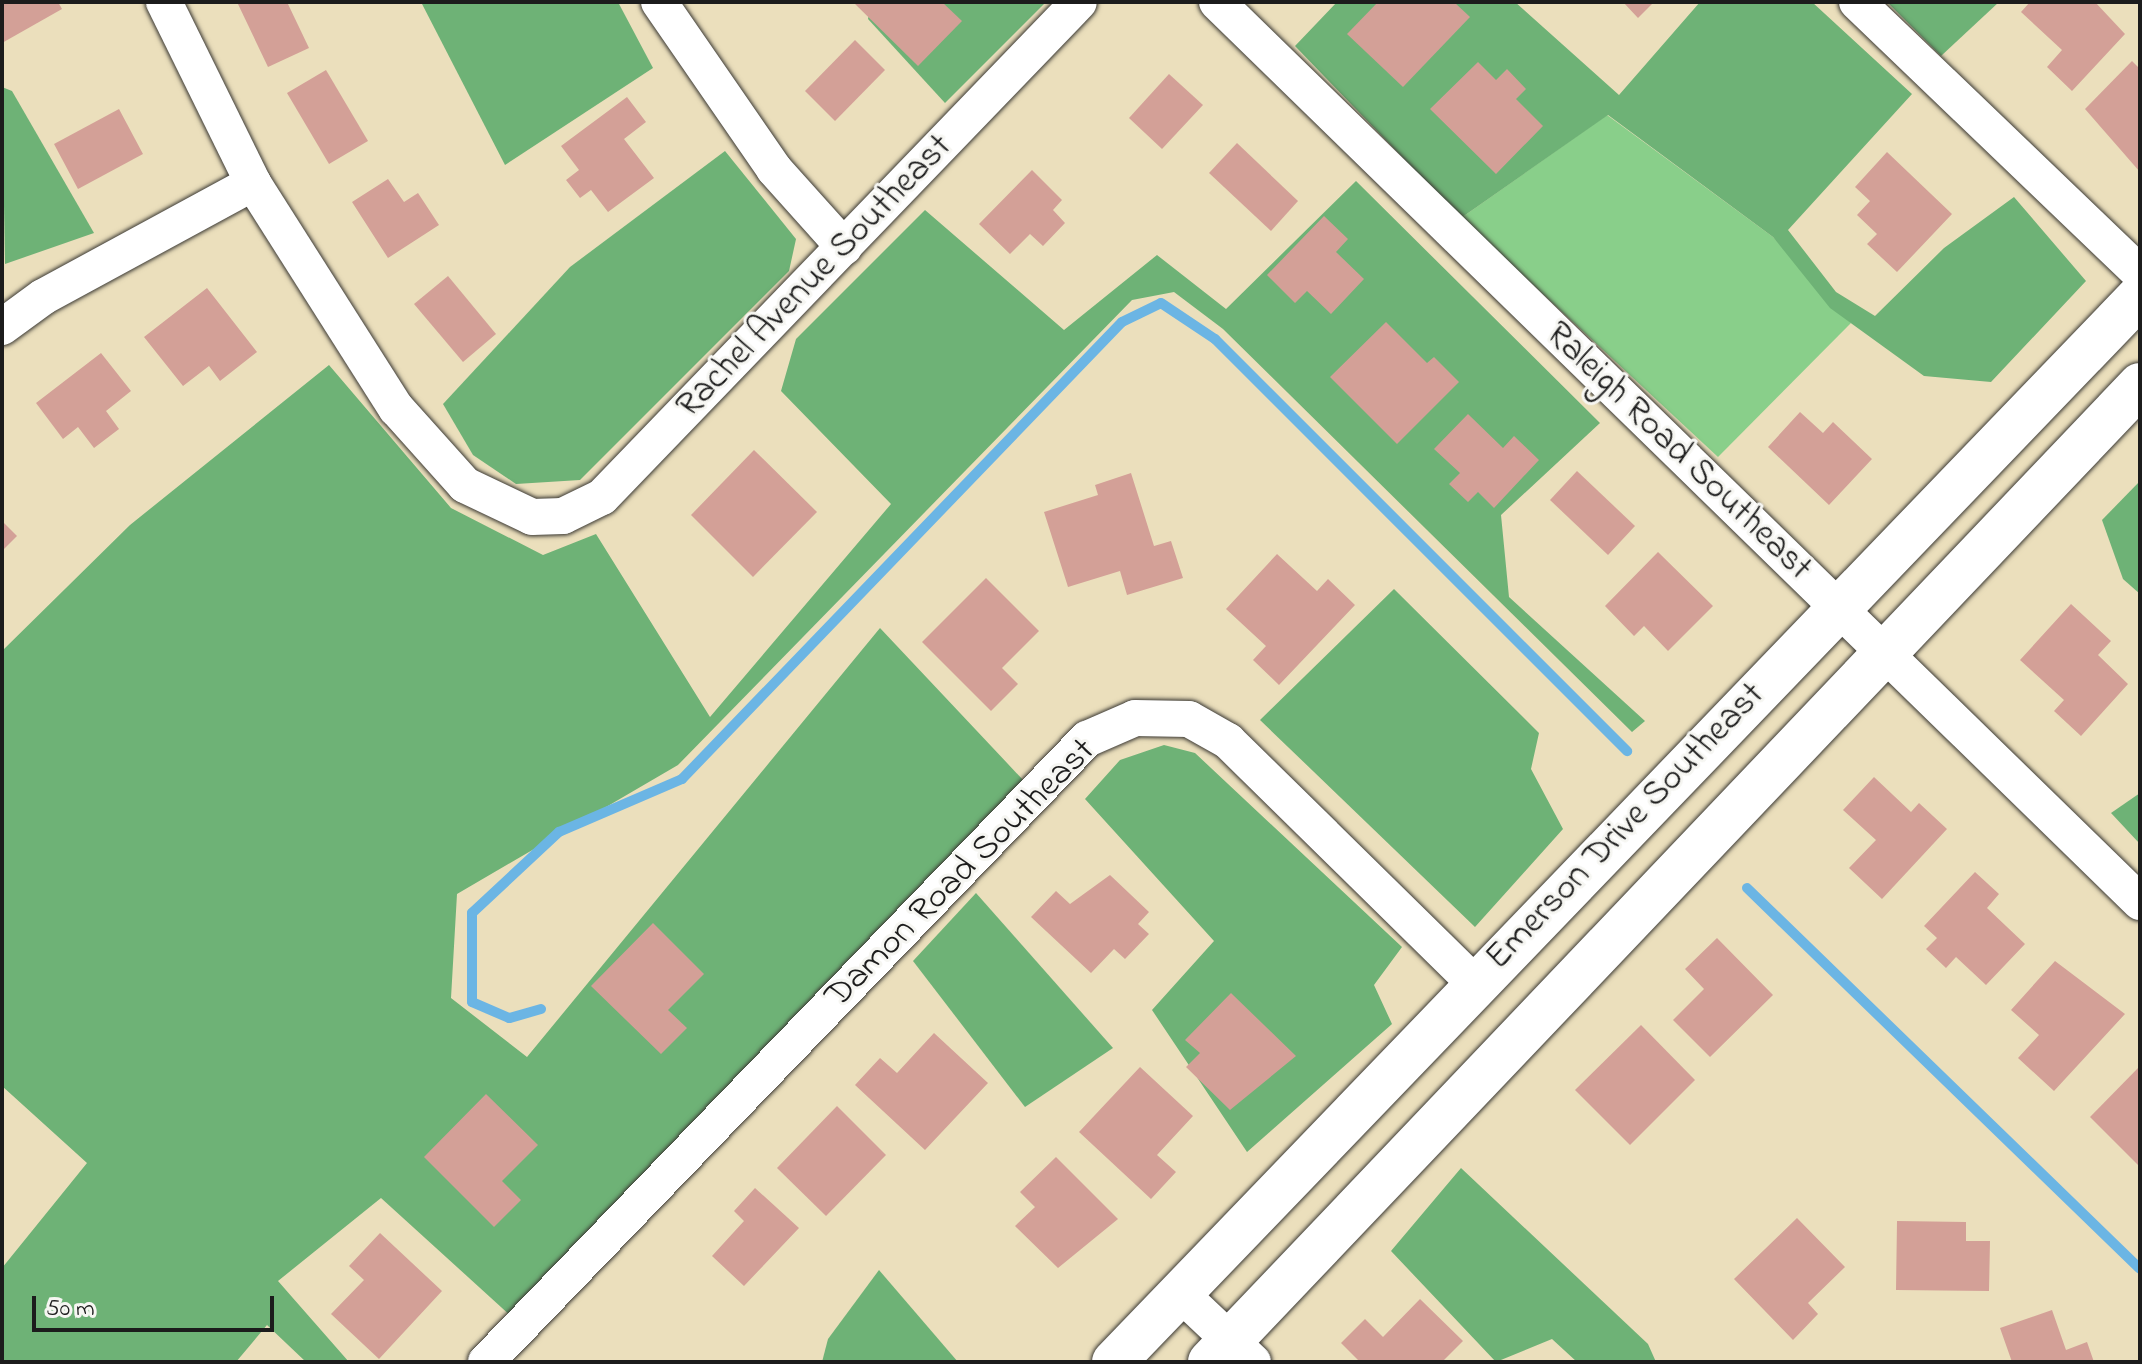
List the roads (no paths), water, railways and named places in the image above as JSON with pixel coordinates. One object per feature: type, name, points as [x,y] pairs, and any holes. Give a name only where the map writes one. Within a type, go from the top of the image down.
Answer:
[{"type":"street","points":[[2,327],[43,297],[253,183],[164,2]]},
{"type":"street","points":[[659,2],[765,157],[844,247]]},
{"type":"street","name":"Rachel Avenue Southeast","points":[[253,183],[396,408],[465,485],[532,517],[563,516],[602,497],[1079,2]]},
{"type":"street","name":"Raleigh Road Southeast","points":[[1217,2],[2140,902]]},
{"type":"street","points":[[1857,2],[2140,273]]},
{"type":"street","name":"Emerson Drive Southeast","points":[[1114,1362],[1837,607],[2140,296]]},
{"type":"street","name":"Emerson Drive Southeast","points":[[1231,1355],[1882,652],[2140,385]]},
{"type":"street","name":"Damon Road Southeast","points":[[486,1362],[1087,739],[1135,718],[1189,719],[1228,741],[1475,984]]},
{"type":"street","points":[[1181,1294],[1231,1355]]},
{"type":"waterway","points":[[541,1009],[509,1018],[472,1002],[472,913],[559,832],[682,779],[1122,322],[1161,303],[1215,339],[1627,751]]},
{"type":"waterway","points":[[1747,888],[2140,1269]]}]
